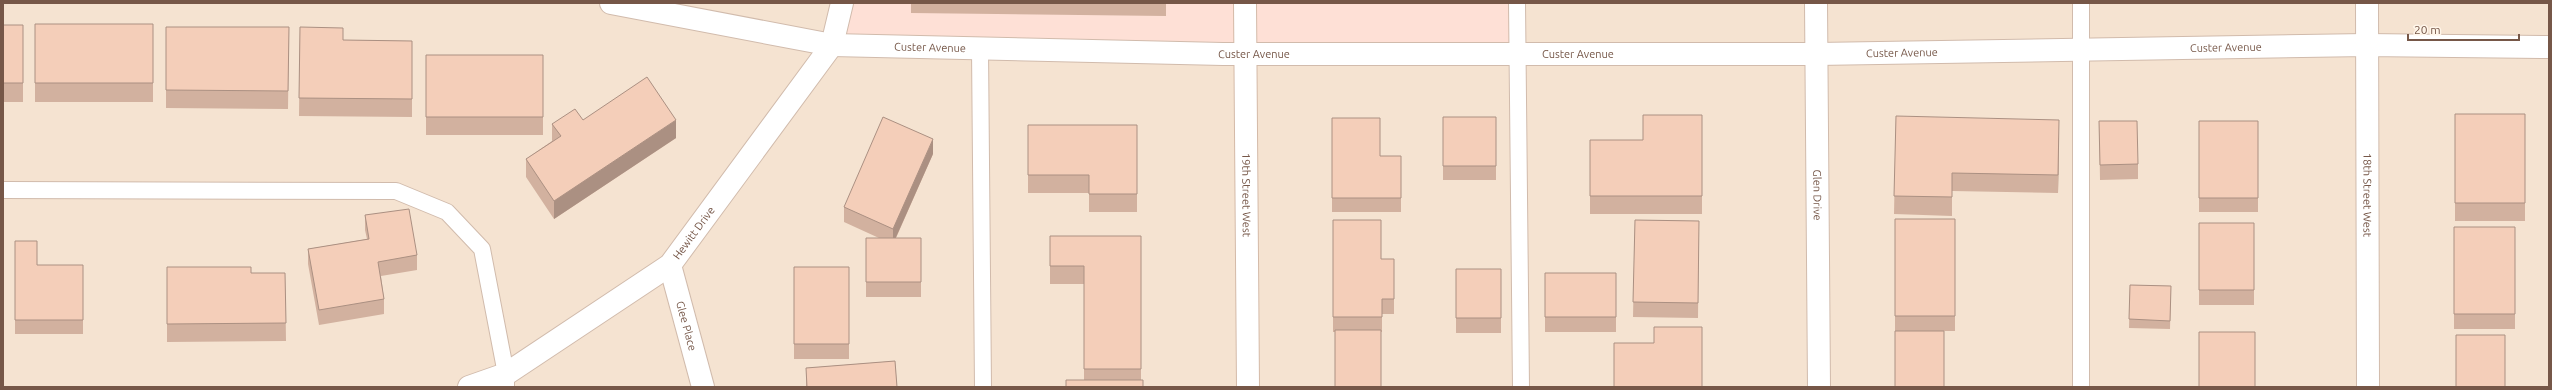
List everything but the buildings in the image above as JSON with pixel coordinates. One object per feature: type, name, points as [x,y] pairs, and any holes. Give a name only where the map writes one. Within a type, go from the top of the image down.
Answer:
[{"type":"street","name":"Custer Avenue","points":[[611,3],[832,46],[1245,54],[1817,54],[2366,46],[2549,47]]},
{"type":"street","name":"Hewitt Drive","points":[[469,387],[506,381],[670,265],[832,46],[842,3]]},
{"type":"street","name":"19th Street West","points":[[1245,3],[1248,387]]},
{"type":"street","name":"Glen Drive","points":[[1816,3],[1819,387]]},
{"type":"street","name":"18th Street West","points":[[2366,3],[2368,387]]},
{"type":"street","name":"Glee Place","points":[[670,265],[704,387]]},
{"type":"lane","points":[[1516,3],[1520,387]]},
{"type":"lane","points":[[2081,3],[2081,387]]},
{"type":"lane","points":[[980,48],[983,387]]},
{"type":"lane","points":[[3,190],[396,192],[447,212],[482,249],[506,381]]},
{"type":"shaded area","points":[[3,3],[2549,3],[2549,387],[3,387]]},
{"type":"shaded area","points":[[842,3],[1517,3],[1517,54],[832,45]]}]
